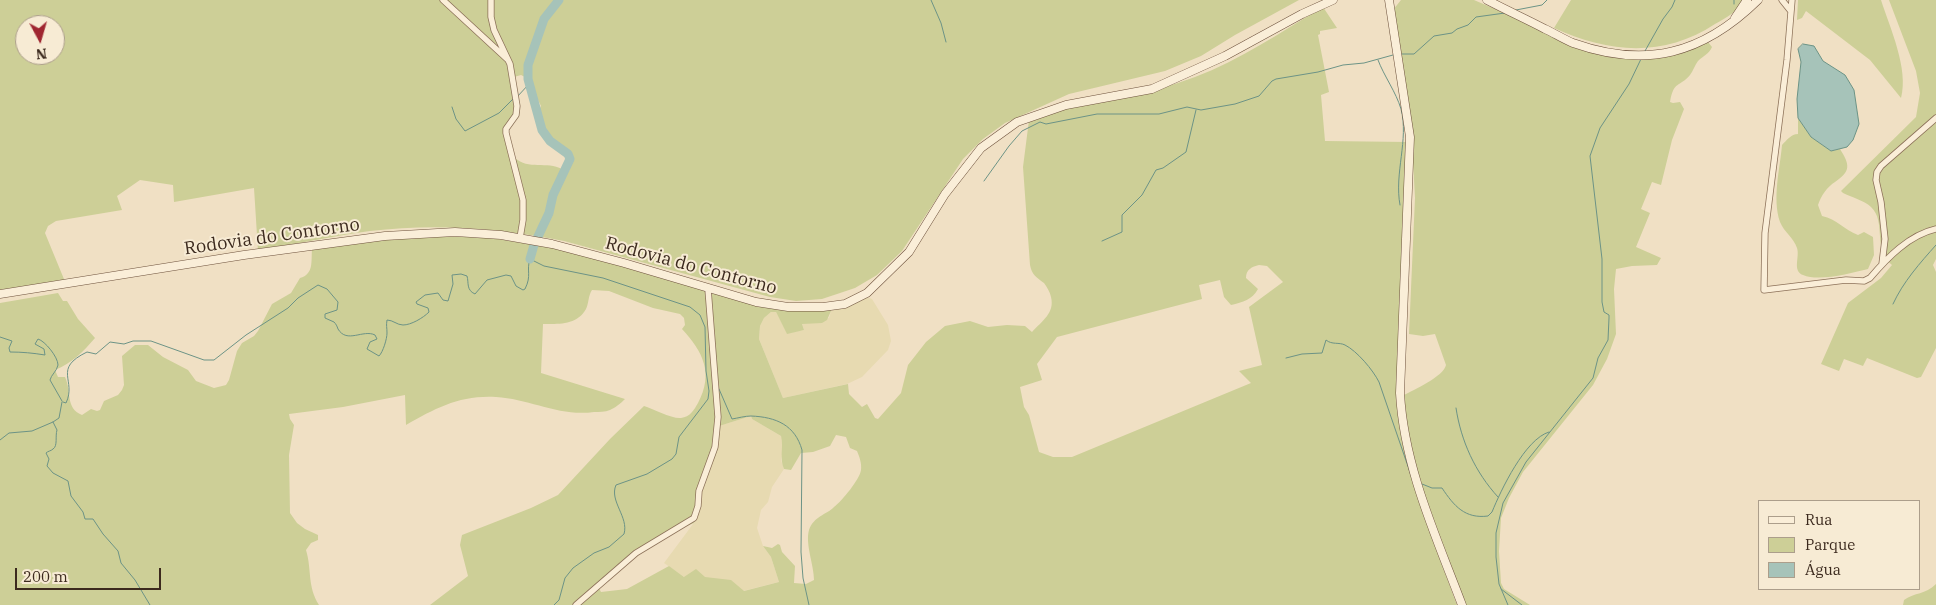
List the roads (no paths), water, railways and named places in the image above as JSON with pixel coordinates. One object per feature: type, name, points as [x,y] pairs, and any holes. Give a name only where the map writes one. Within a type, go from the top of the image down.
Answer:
[{"type":"main road","name":"Rodovia do Contorno","points":[[0,294],[244,255],[385,236],[456,232],[520,238],[552,244],[756,302],[788,307],[823,307],[845,304],[867,293],[908,252],[944,194],[981,148],[1017,122],[1066,105],[1152,89],[1225,56],[1302,14],[1333,0]]},
{"type":"main road","points":[[1389,0],[1410,137],[1400,393],[1401,420],[1424,502],[1462,605]]},
{"type":"main road","points":[[1487,0],[1571,42],[1604,52],[1636,56],[1653,55],[1683,49],[1708,38],[1765,0]]},
{"type":"main road","points":[[1731,24],[1747,0]]},
{"type":"main road","points":[[1731,24],[1758,0]]},
{"type":"street","points":[[443,0],[508,61]]},
{"type":"street","points":[[491,0],[492,24],[508,61],[517,106],[516,115],[506,129],[506,133],[523,200],[524,220],[520,238]]},
{"type":"street","points":[[1782,0],[1790,10]]},
{"type":"street","points":[[1792,0],[1787,60],[1765,233],[1764,290],[1846,280],[1864,281],[1870,278],[1900,248],[1917,236],[1936,229]]},
{"type":"street","points":[[1882,264],[1886,238],[1876,180],[1877,172],[1881,166],[1936,118]]},
{"type":"street","points":[[576,605],[631,556],[694,518],[698,506],[699,491],[714,447],[718,417],[708,289]]},
{"type":"water","points":[[1803,44],[1814,46],[1823,61],[1845,75],[1854,90],[1859,124],[1853,140],[1847,147],[1831,151],[1811,137],[1798,118],[1797,99],[1801,62],[1798,49]]},
{"type":"waterway","points":[[530,259],[534,245],[549,213],[553,195],[570,159],[568,154],[550,141],[542,130],[528,79],[528,65],[544,19],[559,0]]},
{"type":"waterway","points":[[931,0],[941,23],[946,42]]},
{"type":"waterway","points":[[1516,10],[1542,5],[1547,0]]},
{"type":"waterway","points":[[1645,51],[1675,0]]},
{"type":"waterway","points":[[1400,54],[1414,54],[1434,36],[1452,33],[1468,25],[1476,17],[1505,13]]},
{"type":"waterway","points":[[984,181],[1022,131],[1040,122],[1046,124],[1097,114],[1159,114],[1187,107],[1201,110],[1235,104],[1259,96],[1276,79],[1318,72],[1343,65],[1364,63],[1393,55]]},
{"type":"waterway","points":[[1508,605],[1499,584],[1496,557],[1496,533],[1503,503],[1526,462],[1593,378],[1598,358],[1608,340],[1609,315],[1604,312],[1602,302],[1602,259],[1590,156],[1600,128],[1629,84],[1641,59]]},
{"type":"waterway","points":[[1378,60],[1399,103],[1403,121],[1403,145],[1399,181],[1400,205]]},
{"type":"waterway","points":[[517,97],[529,84]]},
{"type":"waterway","points":[[452,107],[456,119],[465,131],[499,113],[513,99]]},
{"type":"waterway","points":[[1102,241],[1122,232],[1122,215],[1142,195],[1156,170],[1163,168],[1186,152],[1196,110]]},
{"type":"waterway","points":[[1893,304],[1907,280],[1936,245]]},
{"type":"waterway","points":[[63,402],[66,403],[69,395],[68,370],[70,364],[87,352],[96,354],[110,342],[124,344],[133,341],[151,341],[204,360],[214,360],[246,335],[288,308],[298,298],[318,285],[327,289],[338,302],[337,310],[325,314],[325,318],[334,322],[338,329],[346,335],[375,335],[377,339],[370,342],[367,349],[379,356],[386,339],[387,320],[403,325],[420,319],[429,312],[428,308],[416,302],[425,295],[438,293],[443,300],[448,301],[453,284],[452,275],[461,274],[467,276],[469,288],[475,294],[487,280],[506,275],[511,276],[516,286],[523,290],[528,280],[530,259],[544,266],[603,278],[690,307],[700,315],[705,327],[708,399],[679,437],[676,454],[672,459],[647,474],[616,485],[615,497],[624,521],[624,534],[609,547],[594,553],[573,568],[565,578],[559,600],[554,605]]},
{"type":"waterway","points":[[0,337],[12,341],[9,348],[10,352],[45,355],[44,349],[35,344],[38,339],[47,346],[54,354],[58,365],[50,380],[62,401]]},
{"type":"waterway","points":[[1286,358],[1302,354],[1322,353],[1326,340],[1345,345],[1359,356],[1379,382],[1413,481]]},
{"type":"waterway","points":[[719,389],[732,419],[751,416],[769,418],[783,424],[795,434],[799,441],[802,450],[801,552],[803,578],[809,605]]},
{"type":"waterway","points":[[0,440],[9,433],[32,431],[53,422],[59,418],[62,402]]},
{"type":"waterway","points":[[1456,408],[1461,432],[1470,456],[1482,477],[1498,497]]},
{"type":"waterway","points":[[53,422],[57,430],[56,443],[55,448],[46,453],[49,459],[47,466],[53,473],[68,481],[71,496],[83,512],[85,519],[93,519],[118,551],[121,563],[135,580],[150,605]]},
{"type":"waterway","points":[[1422,484],[1432,488],[1442,488],[1456,506],[1467,513],[1488,516],[1492,512],[1515,466],[1531,444],[1549,432]]},
{"type":"waterway","points":[[1501,589],[1522,605]]}]
